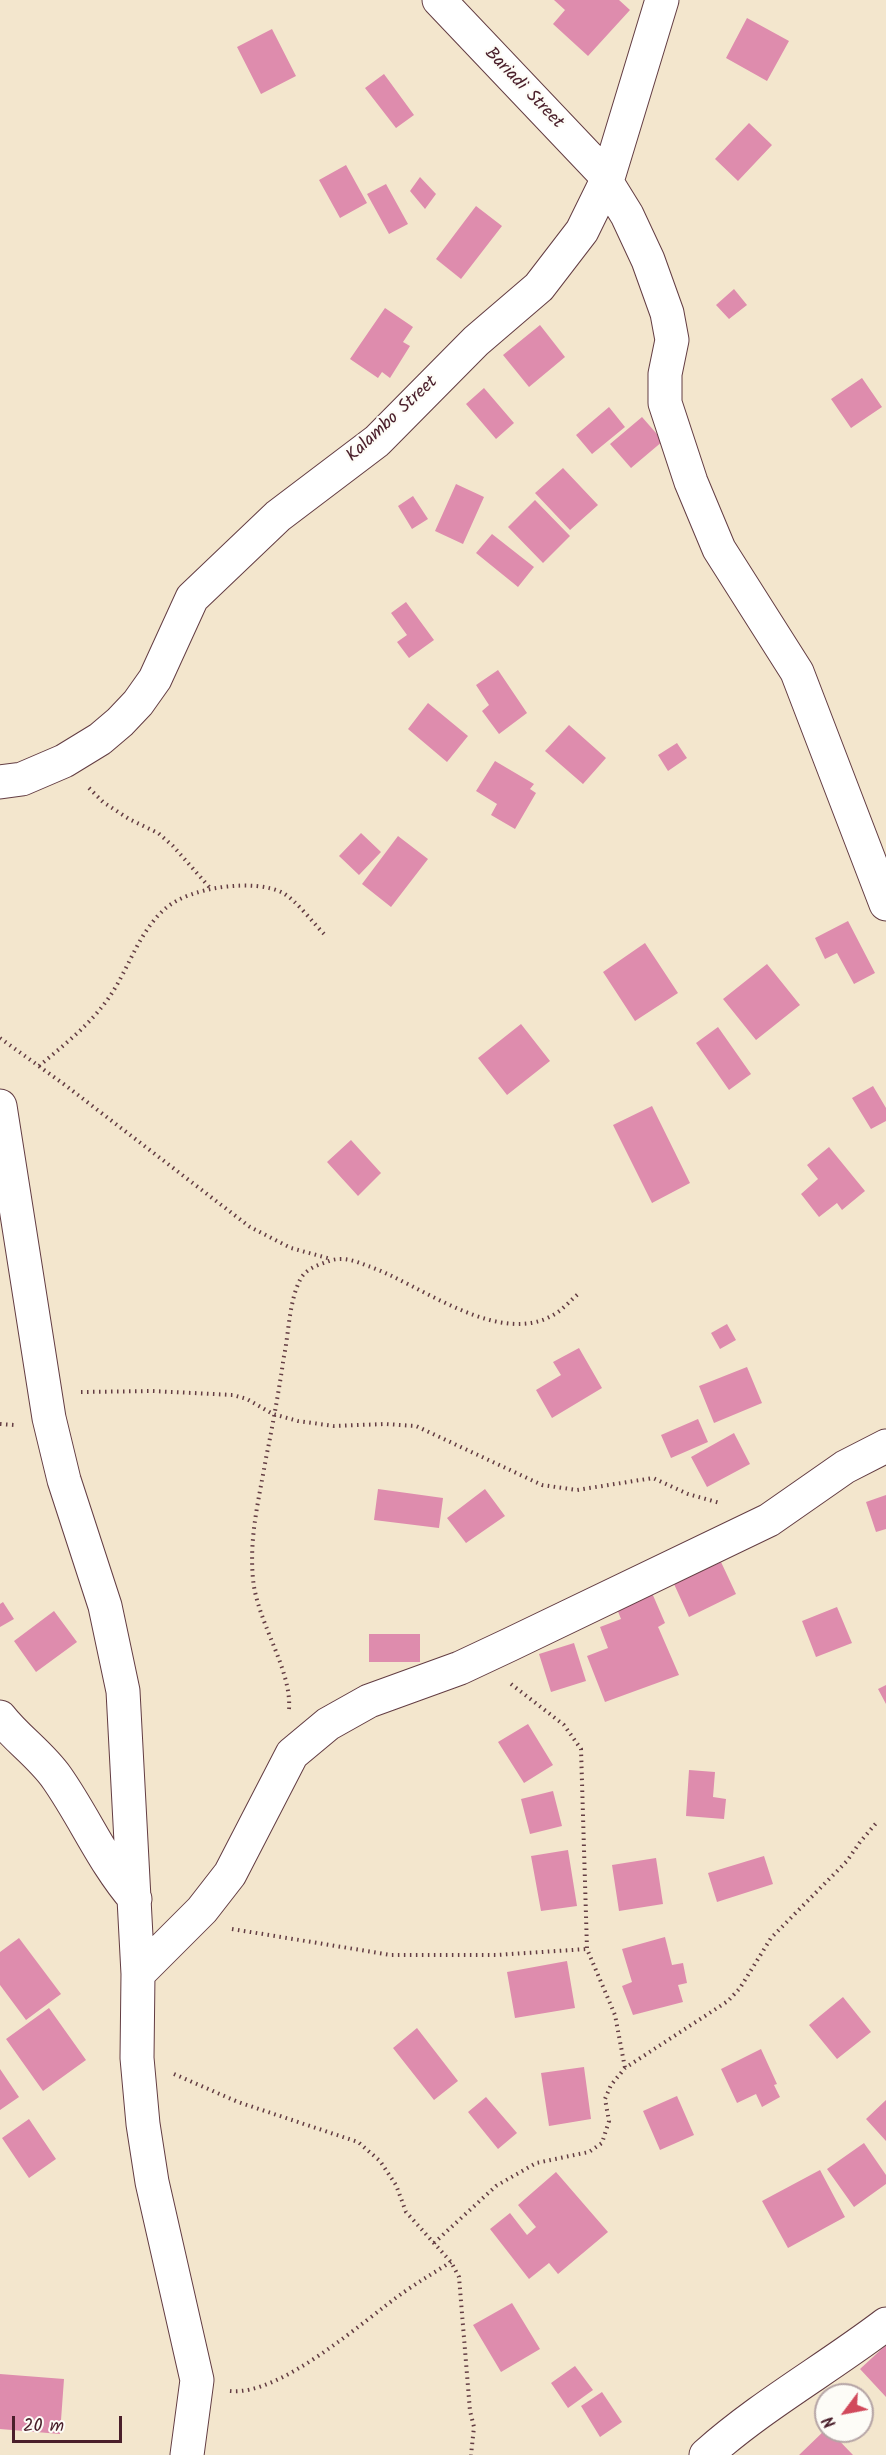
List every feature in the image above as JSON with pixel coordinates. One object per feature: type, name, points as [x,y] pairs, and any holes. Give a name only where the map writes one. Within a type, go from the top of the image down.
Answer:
[{"type":"street","name":"Bariadi Street","points":[[440,0],[607,179],[632,224],[667,313],[672,340],[665,374],[665,403],[691,482],[719,549],[796,672],[886,904]]},
{"type":"street","name":"Kalambo Street","points":[[0,782],[22,779],[64,761],[100,739],[138,703],[155,679],[192,598],[278,516],[377,441],[476,341],[539,287],[582,231],[607,179],[662,0]]},
{"type":"street","points":[[0,1106],[44,1389],[56,1450],[105,1606],[123,1691],[138,1974],[137,2058],[143,2124],[152,2182],[165,2247],[192,2355],[196,2385],[187,2455]]},
{"type":"street","points":[[138,1974],[191,1920],[230,1874],[292,1754],[328,1724],[369,1701],[460,1668],[769,1520],[845,1467],[886,1446]]},
{"type":"street","points":[[0,1717],[9,1729],[46,1763],[74,1804],[105,1862],[135,1899]]},
{"type":"street","points":[[706,2455],[753,2417],[838,2360],[886,2324]]},
{"type":"path","points":[[64,761],[103,802],[129,819],[158,833],[173,846],[210,889]]},
{"type":"path","points":[[39,1066],[73,1038],[110,996],[131,955],[166,908],[194,891],[226,886],[263,888],[283,893],[325,935]]},
{"type":"path","points":[[0,1038],[250,1227],[291,1248],[332,1260]]},
{"type":"path","points":[[292,1754],[286,1739],[289,1705],[285,1676],[267,1632],[253,1580],[256,1504],[298,1283],[303,1275],[314,1266],[346,1258],[378,1270],[455,1308],[504,1324],[532,1322],[556,1313],[578,1294]]},
{"type":"path","points":[[44,1389],[87,1393],[152,1391],[241,1396],[273,1414],[298,1421],[334,1426],[385,1424],[416,1426],[542,1485],[577,1490],[653,1478],[688,1494],[769,1520]]},
{"type":"path","points":[[460,1668],[504,1678],[564,1725],[581,1749],[587,1949],[615,2015],[625,2067]]},
{"type":"path","points":[[434,2243],[496,2186],[536,2163],[589,2152],[602,2143],[609,2121],[605,2098],[611,2085],[625,2067],[666,2042],[710,2010],[728,2001],[741,1988],[771,1938],[848,1861],[860,1842],[879,1821]]},
{"type":"path","points":[[191,1920],[391,1955],[496,1955],[587,1949]]},
{"type":"path","points":[[137,2058],[238,2102],[358,2142],[380,2161],[396,2185],[406,2212],[451,2262],[459,2277],[470,2411],[474,2427],[471,2455]]},
{"type":"path","points":[[196,2385],[242,2392],[265,2385],[330,2349],[404,2292],[451,2262]]},
{"type":"building","points":[[554,0],[619,0],[630,10],[588,56],[553,24],[565,10]]},
{"type":"building","points":[[747,18],[789,41],[767,81],[726,58]]},
{"type":"building","points":[[272,29],[296,76],[261,94],[237,47]]},
{"type":"building","points":[[384,74],[414,115],[396,128],[365,88]]},
{"type":"building","points":[[749,123],[772,145],[738,181],[715,159]]},
{"type":"building","points":[[346,165],[367,203],[340,218],[319,180]]},
{"type":"building","points":[[420,177],[436,194],[425,209],[410,191]]},
{"type":"building","points":[[386,184],[408,224],[389,234],[367,194]]},
{"type":"building","points":[[476,206],[502,226],[461,279],[436,259]]},
{"type":"building","points":[[734,289],[747,305],[729,319],[716,305]]},
{"type":"building","points":[[385,308],[413,327],[403,342],[410,346],[390,378],[382,372],[378,378],[350,359]]},
{"type":"building","points":[[540,325],[565,357],[529,387],[503,355]]},
{"type":"building","points":[[862,378],[882,407],[851,428],[831,399]]},
{"type":"building","points":[[484,388],[514,423],[496,439],[466,404]]},
{"type":"building","points":[[609,407],[625,427],[592,454],[576,435]]},
{"type":"building","points":[[642,417],[663,441],[631,468],[610,444]]},
{"type":"building","points":[[563,468],[598,505],[570,530],[535,493]]},
{"type":"building","points":[[456,484],[484,497],[463,544],[435,531]]},
{"type":"building","points":[[413,496],[428,519],[412,529],[398,506]]},
{"type":"building","points":[[535,500],[570,536],[543,563],[508,527]]},
{"type":"building","points":[[492,534],[534,567],[518,587],[476,553]]},
{"type":"building","points":[[406,602],[434,640],[409,658],[397,642],[407,635],[391,613]]},
{"type":"building","points":[[498,670],[527,713],[499,734],[482,711],[489,705],[476,685]]},
{"type":"building","points":[[428,703],[468,736],[447,762],[408,729]]},
{"type":"building","points":[[569,725],[606,758],[583,784],[545,751]]},
{"type":"building","points":[[677,743],[687,758],[668,771],[658,755]]},
{"type":"building","points":[[495,761],[534,784],[530,789],[536,793],[515,829],[491,815],[497,804],[476,791]]},
{"type":"building","points":[[361,833],[381,852],[359,875],[339,856]]},
{"type":"building","points":[[398,836],[428,859],[391,907],[362,884]]},
{"type":"building","points":[[848,921],[875,973],[854,984],[837,953],[825,959],[815,938]]},
{"type":"building","points":[[645,943],[678,993],[635,1021],[603,972]]},
{"type":"building","points":[[767,964],[800,1005],[756,1040],[723,999]]},
{"type":"building","points":[[521,1024],[550,1061],[507,1095],[478,1058]]},
{"type":"building","points":[[718,1027],[751,1074],[729,1090],[696,1043]]},
{"type":"building","points":[[873,1086],[886,1108],[886,1121],[871,1129],[852,1098]]},
{"type":"building","points":[[652,1106],[690,1183],[652,1203],[613,1125]]},
{"type":"building","points":[[351,1140],[381,1173],[358,1196],[327,1162]]},
{"type":"building","points":[[829,1147],[865,1191],[842,1210],[837,1203],[819,1217],[801,1194],[818,1179],[807,1165]]},
{"type":"building","points":[[727,1324],[736,1340],[720,1349],[711,1333]]},
{"type":"building","points":[[579,1348],[602,1388],[552,1418],[536,1390],[561,1375],[553,1362]]},
{"type":"building","points":[[747,1367],[762,1403],[714,1423],[699,1386]]},
{"type":"building","points":[[698,1419],[708,1442],[671,1458],[661,1435]]},
{"type":"building","points":[[734,1433],[750,1464],[707,1487],[691,1457]]},
{"type":"building","points":[[378,1489],[443,1498],[439,1528],[374,1520]]},
{"type":"building","points":[[485,1489],[505,1516],[466,1543],[447,1518]]},
{"type":"building","points":[[886,1495],[886,1529],[876,1532],[866,1502]]},
{"type":"building","points":[[721,1562],[736,1594],[689,1617],[674,1584]]},
{"type":"building","points":[[652,1593],[665,1623],[658,1627],[679,1675],[605,1702],[587,1656],[608,1648],[600,1627],[621,1619],[617,1609]]},
{"type":"building","points":[[3,1602],[14,1619],[0,1627],[0,1604]]},
{"type":"building","points":[[837,1607],[852,1643],[816,1657],[802,1621]]},
{"type":"building","points":[[54,1611],[77,1642],[36,1672],[14,1641]]},
{"type":"building","points":[[369,1634],[420,1634],[420,1662],[369,1662]]},
{"type":"building","points":[[574,1643],[586,1681],[551,1692],[539,1654]]},
{"type":"building","points":[[886,1685],[886,1704],[878,1689]]},
{"type":"building","points":[[528,1724],[553,1765],[524,1783],[498,1742]]},
{"type":"building","points":[[689,1770],[715,1772],[713,1797],[726,1799],[724,1819],[686,1816]]},
{"type":"building","points":[[553,1791],[562,1826],[530,1834],[521,1799]]},
{"type":"building","points":[[568,1850],[577,1906],[541,1911],[531,1856]]},
{"type":"building","points":[[764,1856],[773,1884],[717,1902],[708,1873]]},
{"type":"building","points":[[656,1858],[663,1904],[619,1911],[612,1865]]},
{"type":"building","points":[[665,1937],[672,1965],[683,1963],[687,1983],[678,1985],[683,2002],[633,2015],[622,1986],[632,1982],[622,1949]]},
{"type":"building","points":[[19,1938],[61,1994],[26,2020],[0,1985],[0,1952]]},
{"type":"building","points":[[567,1961],[575,2008],[515,2018],[507,1972]]},
{"type":"building","points":[[843,1997],[871,2032],[837,2059],[809,2025]]},
{"type":"building","points":[[49,2008],[86,2060],[43,2091],[6,2039]]},
{"type":"building","points":[[417,2028],[458,2081],[434,2100],[393,2048]]},
{"type":"building","points":[[761,2049],[777,2084],[774,2085],[780,2097],[762,2107],[756,2094],[737,2103],[721,2069]]},
{"type":"building","points":[[584,2067],[591,2119],[549,2126],[541,2073]]},
{"type":"building","points":[[0,2069],[19,2097],[0,2110]]},
{"type":"building","points":[[677,2096],[694,2135],[660,2150],[643,2111]]},
{"type":"building","points":[[486,2097],[517,2133],[498,2149],[468,2112]]},
{"type":"building","points":[[886,2100],[886,2141],[866,2119]]},
{"type":"building","points":[[29,2119],[56,2159],[29,2178],[2,2138]]},
{"type":"building","points":[[864,2143],[886,2175],[886,2184],[854,2207],[827,2169]]},
{"type":"building","points":[[820,2170],[845,2217],[788,2248],[762,2201]]},
{"type":"building","points":[[556,2172],[608,2232],[558,2274],[549,2263],[529,2279],[490,2229],[510,2213],[527,2235],[536,2227],[518,2205]]},
{"type":"building","points":[[512,2303],[540,2349],[501,2372],[473,2325]]},
{"type":"building","points":[[886,2345],[886,2397],[874,2383],[860,2369]]},
{"type":"building","points":[[575,2366],[593,2390],[568,2408],[551,2383]]},
{"type":"building","points":[[0,2374],[64,2379],[60,2434],[0,2429]]},
{"type":"building","points":[[602,2392],[622,2422],[600,2437],[581,2406]]},
{"type":"building","points":[[814,2441],[814,2443],[842,2443],[853,2455],[799,2455]]}]
